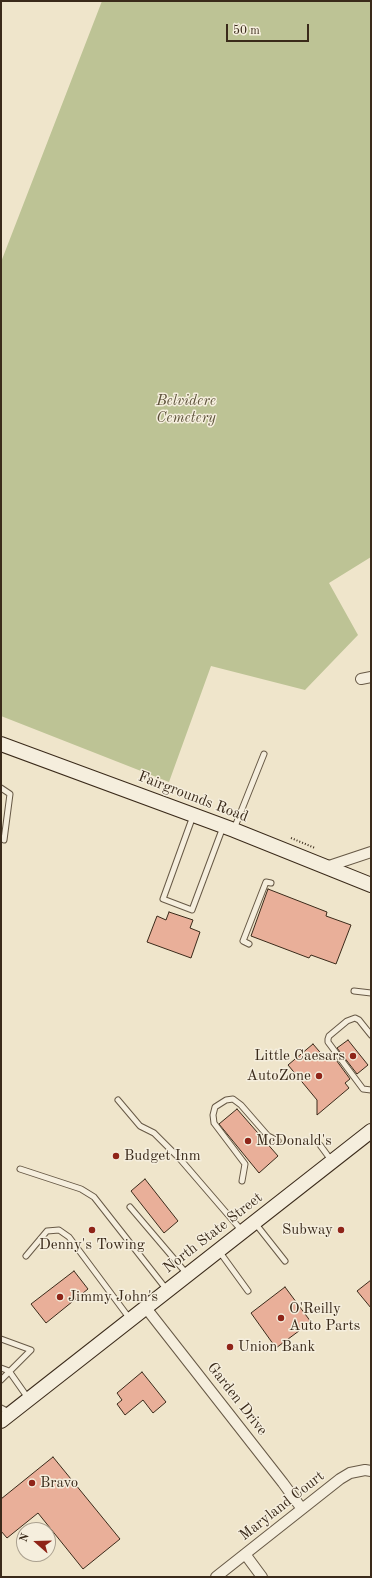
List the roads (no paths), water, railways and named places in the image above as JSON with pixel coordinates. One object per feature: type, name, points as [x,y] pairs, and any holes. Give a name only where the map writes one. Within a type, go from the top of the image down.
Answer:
[{"type":"main road","name":"Fairgrounds Road","points":[[1,744],[229,828],[371,885]]},
{"type":"main road","name":"North State Street","points":[[1,1421],[7,1410],[29,1400],[371,1131]]},
{"type":"street","points":[[326,867],[371,852]]},
{"type":"street","name":"Garden Drive","points":[[146,1308],[284,1483],[302,1509]]},
{"type":"street","name":"Maryland Court","points":[[216,1577],[340,1479],[350,1473],[364,1470],[371,1471]]},
{"type":"street","points":[[244,1554],[262,1577]]},
{"type":"lane","points":[[193,815],[163,900],[192,910],[264,754]]},
{"type":"lane","points":[[1,788],[10,794],[4,840],[1,838]]},
{"type":"lane","points":[[1,811],[8,813]]},
{"type":"lane","points":[[249,944],[243,941],[266,882],[271,883]]},
{"type":"lane","points":[[354,991],[371,993]]},
{"type":"lane","points":[[371,1035],[359,1020],[355,1018],[347,1021],[329,1036],[328,1042],[363,1089],[371,1090]]},
{"type":"lane","points":[[242,1181],[245,1164],[214,1123],[213,1115],[215,1107],[226,1100],[233,1099],[241,1105],[268,1136],[278,1141]]},
{"type":"lane","points":[[118,1100],[140,1126],[154,1133],[180,1159],[243,1232]]},
{"type":"lane","points":[[320,1145],[332,1161]]},
{"type":"lane","points":[[20,1170],[81,1189],[94,1197],[168,1291]]},
{"type":"lane","points":[[130,1207],[188,1275]]},
{"type":"lane","points":[[255,1222],[285,1261]]},
{"type":"lane","points":[[26,1256],[47,1231],[59,1230],[69,1238],[131,1320]]},
{"type":"lane","points":[[219,1251],[248,1291]]},
{"type":"lane","points":[[1,1339],[31,1350],[1,1380]]},
{"type":"lane","points":[[1,1368],[9,1371],[29,1400]]},
{"type":"place","name":"Little Caesars","points":[[353,1056]]},
{"type":"place","name":"AutoZone","points":[[319,1076]]},
{"type":"place","name":"McDonald's","points":[[248,1141]]},
{"type":"place","name":"Budget Inm","points":[[116,1156]]},
{"type":"place","name":"Denny's Towing","points":[[92,1230]]},
{"type":"place","name":"Subway","points":[[341,1230]]},
{"type":"place","name":"Jimmy John's","points":[[60,1297]]},
{"type":"place","name":"O'Reilly Auto Parts","points":[[281,1318]]},
{"type":"place","name":"Union Bank","points":[[230,1347]]},
{"type":"place","name":"Bravo","points":[[32,1483]]},
{"type":"park label","name":"Belvidere Cemetery","points":[[186,410]]}]
